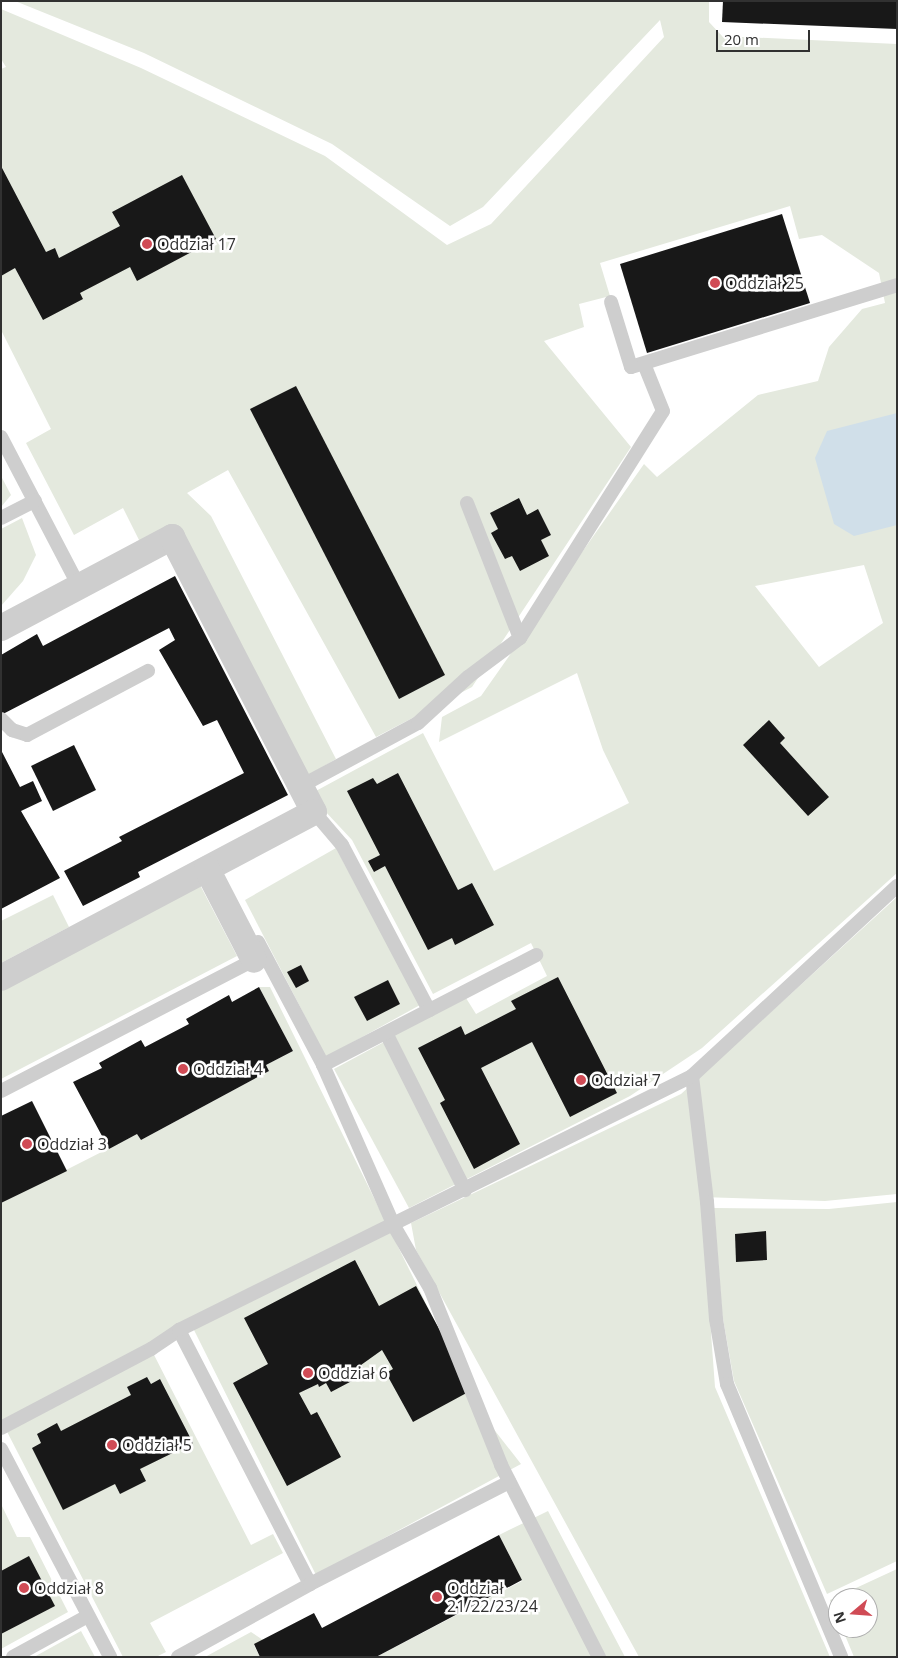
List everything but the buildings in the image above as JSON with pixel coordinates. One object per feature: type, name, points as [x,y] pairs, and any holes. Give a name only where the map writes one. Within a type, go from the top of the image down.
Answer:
[{"type":"street","points":[[1,628],[172,537],[314,812],[1,978]]},
{"type":"street","points":[[212,867],[260,957]]},
{"type":"lane","points":[[611,302],[631,367],[897,285]]},
{"type":"lane","points":[[301,786],[418,723],[468,677],[520,638],[663,411],[644,364]]},
{"type":"lane","points":[[1,437],[80,586]]},
{"type":"lane","points":[[1,518],[35,501]]},
{"type":"lane","points":[[467,503],[520,638]]},
{"type":"lane","points":[[1,719],[12,730],[27,735],[148,671]]},
{"type":"lane","points":[[314,812],[342,845],[429,1010]]},
{"type":"lane","points":[[1,1428],[151,1349],[179,1330],[394,1226],[692,1076],[897,886]]},
{"type":"lane","points":[[324,1065],[536,955]]},
{"type":"lane","points":[[1,1091],[260,957],[324,1065],[394,1226],[430,1288],[509,1482],[600,1657]]},
{"type":"lane","points":[[386,1033],[465,1190]]},
{"type":"lane","points":[[692,1076],[707,1202],[716,1319],[728,1384],[842,1657]]},
{"type":"lane","points":[[179,1330],[310,1584]]},
{"type":"lane","points":[[1,1449],[110,1657]]},
{"type":"lane","points":[[178,1657],[310,1584],[509,1482]]},
{"type":"lane","points":[[12,1657],[88,1616]]},
{"type":"shaded area","points":[[15,1],[709,1],[709,22],[722,36],[897,44],[897,873],[702,1048],[630,1096],[465,1180],[392,1036],[466,998],[476,1014],[547,976],[531,943],[433,994],[352,840],[324,810],[314,792],[423,733],[494,871],[629,803],[603,750],[577,673],[439,742],[442,717],[481,696],[644,464],[657,477],[758,395],[818,381],[829,347],[862,309],[885,303],[879,273],[822,235],[799,239],[790,206],[600,263],[610,296],[579,304],[584,327],[544,341],[631,447],[472,687],[376,737],[228,470],[187,493],[211,516],[336,759],[307,776],[179,526],[142,546],[123,508],[74,535],[26,443],[51,429],[1,330],[1,69],[6,67],[1,59],[1,9],[141,68],[325,156],[447,245],[491,224],[664,37],[660,20],[483,207],[450,226],[332,144],[144,53]],"holes":[[[864,565],[883,623],[819,667],[755,586]]]},
{"type":"shaded area","points":[[897,413],[897,525],[854,536],[834,524],[815,458],[827,431]]},
{"type":"shaded area","points":[[1,476],[11,495],[1,507]]},
{"type":"shaded area","points":[[22,518],[36,555],[23,581],[1,606],[1,529]]},
{"type":"shaded area","points":[[336,848],[420,1005],[326,1057],[245,900]]},
{"type":"shaded area","points":[[200,885],[237,956],[1,1079],[1,988]]},
{"type":"shaded area","points":[[53,895],[69,927],[1,963],[1,921]]},
{"type":"shaded area","points":[[897,897],[897,1194],[825,1201],[701,1197],[715,1387],[830,1657],[639,1657],[416,1250],[411,1223],[681,1094]]},
{"type":"shaded area","points":[[259,987],[270,987],[478,1409],[521,1464],[316,1575],[191,1324],[151,1349],[251,1545],[273,1534],[283,1553],[150,1623],[166,1652],[156,1657],[123,1657],[1,1420],[1,1203],[137,1134],[141,1140],[269,1071],[266,1065],[293,1051]]},
{"type":"shaded area","points":[[384,1042],[456,1184],[409,1208],[334,1069]]},
{"type":"shaded area","points":[[897,1202],[897,1561],[840,1588],[828,1588],[827,1594],[734,1381],[722,1313],[714,1208],[829,1209]]},
{"type":"shaded area","points":[[1,1504],[17,1537],[30,1537],[68,1612],[1,1649]]},
{"type":"shaded area","points":[[548,1511],[625,1657],[376,1657],[522,1581],[499,1535]]},
{"type":"shaded area","points":[[897,1569],[897,1657],[854,1657],[846,1638],[878,1638],[878,1588],[856,1588]]},
{"type":"shaded area","points":[[81,1631],[95,1657],[34,1657]]},
{"type":"shaded area","points":[[251,1632],[263,1640],[254,1645],[260,1657],[205,1657]]},
{"type":"place","name":"Oddział 17","points":[[147,244]]},
{"type":"place","name":"Oddział 25","points":[[715,283]]},
{"type":"place","name":"Oddział 4","points":[[183,1069]]},
{"type":"place","name":"Oddział 7","points":[[581,1080]]},
{"type":"place","name":"Oddział 3","points":[[27,1144]]},
{"type":"place","name":"Oddział 6","points":[[308,1373]]},
{"type":"place","name":"Oddział 5","points":[[112,1445]]},
{"type":"place","name":"Oddział 8","points":[[24,1588]]},
{"type":"place","name":"Oddział 21/22/23/24","points":[[437,1597]]}]
